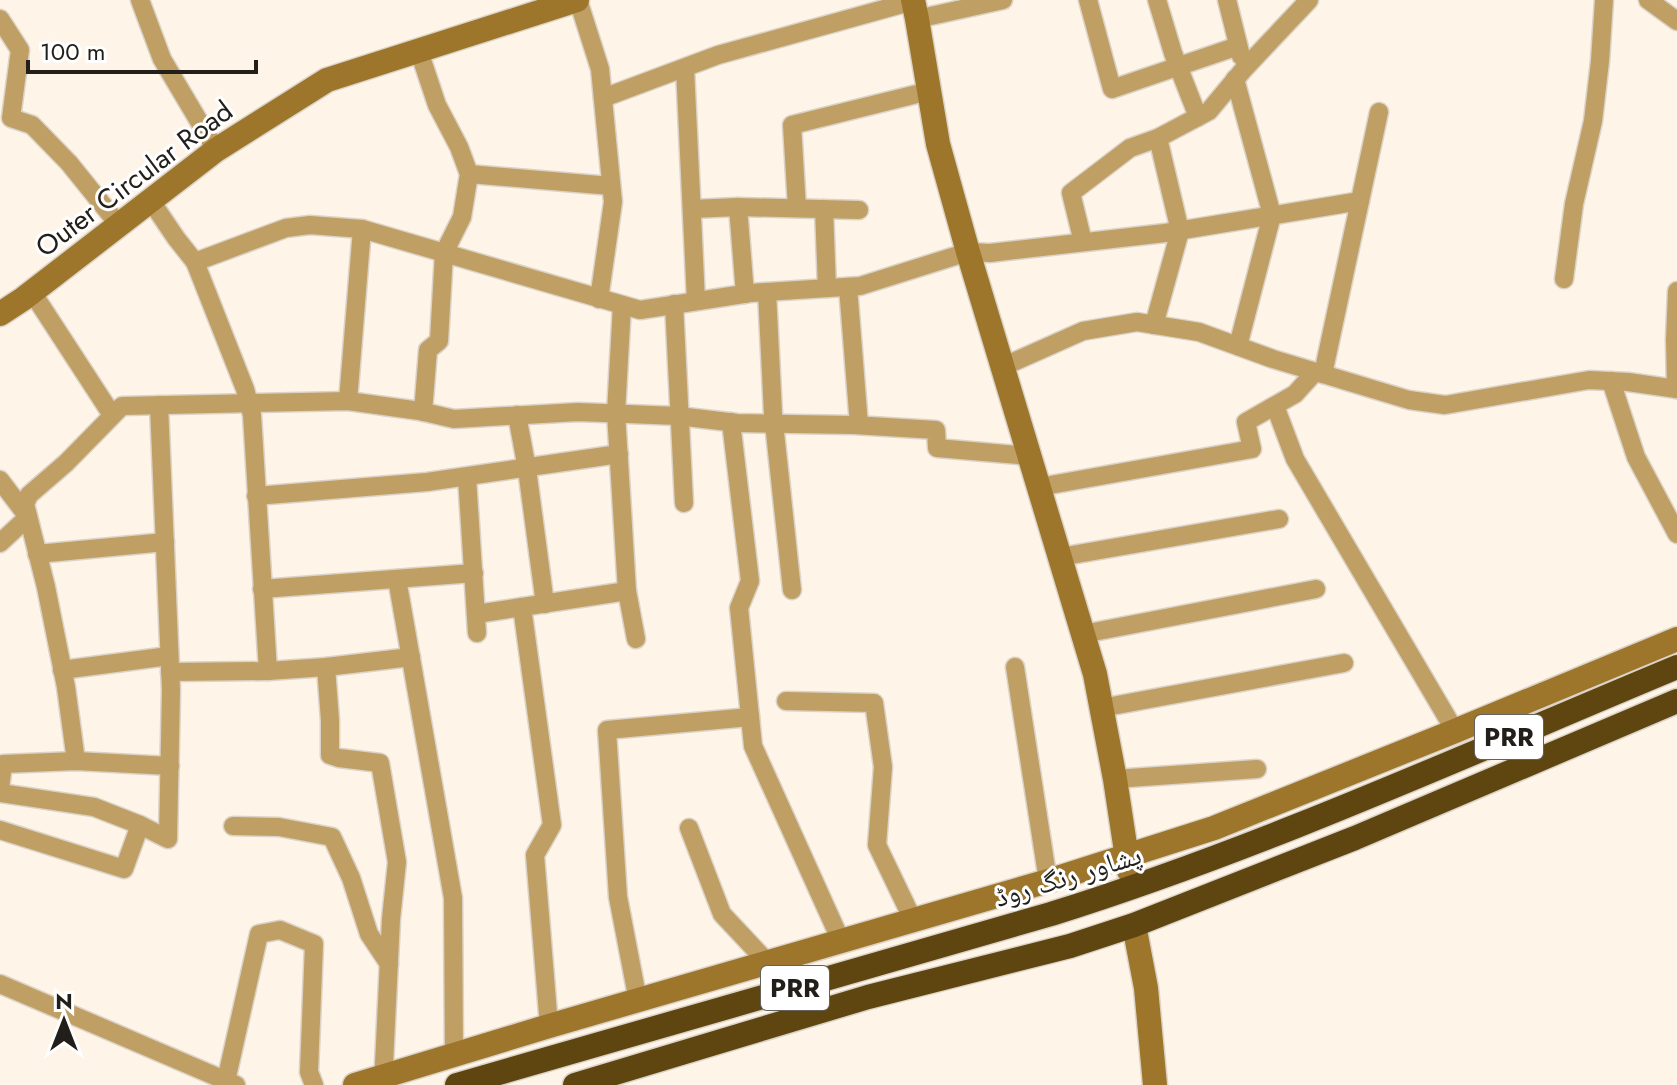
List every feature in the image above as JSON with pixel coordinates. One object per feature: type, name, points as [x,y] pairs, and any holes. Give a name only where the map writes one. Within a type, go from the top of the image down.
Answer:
[{"type":"highway","name":"پشاور رنگ روڈ","points":[[457,1085],[1132,889],[1241,849],[1677,667]]},
{"type":"highway","name":"PRR","points":[[575,1085],[868,997],[1070,946],[1134,925],[1355,838],[1677,701]]},
{"type":"street","points":[[140,0],[162,59],[216,150]]},
{"type":"street","points":[[577,0],[600,69],[613,202],[599,299]]},
{"type":"street","name":"Outer Circular Road","points":[[0,314],[216,150],[327,80],[577,0]]},
{"type":"street","points":[[603,98],[718,55],[914,7],[1003,0]]},
{"type":"street","points":[[1088,0],[1112,89],[1238,46]]},
{"type":"street","points":[[1157,0],[1198,117]]},
{"type":"street","points":[[1227,0],[1238,46],[1239,74],[1272,215],[1238,346]]},
{"type":"street","points":[[1083,242],[1071,193],[1130,148],[1158,138],[1209,111],[1239,74],[1309,0]]},
{"type":"street","points":[[1564,279],[1574,204],[1593,121],[1604,0]]},
{"type":"street","points":[[1648,0],[1677,21]]},
{"type":"street","points":[[914,7],[938,144],[1095,674],[1132,889]]},
{"type":"street","points":[[0,19],[20,50],[9,72],[11,118],[32,125],[69,163],[119,225]]},
{"type":"street","points":[[419,51],[437,105],[469,174],[462,217],[444,253],[439,341],[428,350],[423,412]]},
{"type":"street","points":[[685,68],[696,301]]},
{"type":"street","points":[[797,208],[792,125],[929,91]]},
{"type":"street","points":[[1039,487],[1252,449],[1246,422],[1295,394],[1319,373],[1379,112]]},
{"type":"street","points":[[1154,325],[1180,231],[1158,138]]},
{"type":"street","points":[[469,174],[611,186]]},
{"type":"street","points":[[151,201],[195,262],[245,389],[252,415],[268,671]]},
{"type":"street","points":[[195,262],[286,228],[310,225],[362,229],[640,310],[745,294],[860,286],[968,252],[990,253],[1180,231],[1360,201]]},
{"type":"street","points":[[738,207],[745,294]]},
{"type":"street","points":[[692,209],[859,210]]},
{"type":"street","points":[[824,209],[827,288]]},
{"type":"street","points":[[348,401],[362,229]]},
{"type":"street","points":[[848,287],[859,425]]},
{"type":"street","points":[[1002,367],[1083,331],[1137,322],[1199,332],[1409,400],[1445,405],[1589,380],[1676,389],[1677,291]]},
{"type":"street","points":[[32,292],[112,415]]},
{"type":"street","points":[[767,292],[774,424],[792,590]]},
{"type":"street","points":[[674,304],[684,503]]},
{"type":"street","points":[[622,305],[616,413],[627,591],[636,639]]},
{"type":"street","points":[[1611,381],[1636,457],[1677,534]]},
{"type":"street","points":[[76,761],[62,670],[25,504],[29,495],[66,463],[122,406],[348,401],[454,419],[578,412],[774,424],[859,425],[936,430],[937,448],[1029,456]]},
{"type":"street","points":[[159,405],[170,664],[170,766],[168,839],[94,807],[0,791],[3,764],[76,761],[170,766]]},
{"type":"street","points":[[1275,406],[1295,459],[1455,731]]},
{"type":"street","points":[[517,415],[545,604]]},
{"type":"street","points":[[731,422],[750,581],[739,608],[753,746],[841,941]]},
{"type":"street","points":[[256,496],[427,482],[619,454]]},
{"type":"street","points":[[467,477],[476,624],[522,607],[627,591]]},
{"type":"street","points":[[0,480],[28,517]]},
{"type":"street","points":[[0,543],[28,517]]},
{"type":"street","points":[[1060,557],[1279,519]]},
{"type":"street","points":[[37,554],[165,542]]},
{"type":"street","points":[[262,589],[474,573]]},
{"type":"street","points":[[397,579],[453,898],[454,1056]]},
{"type":"street","points":[[1083,634],[1316,589]]},
{"type":"street","points":[[522,607],[552,825],[535,855],[549,1026]]},
{"type":"street","points":[[355,1085],[383,1081],[549,1026],[1048,881],[1214,828],[1677,639]]},
{"type":"street","points":[[62,670],[170,664],[268,671],[411,657]]},
{"type":"street","points":[[1101,708],[1344,663]]},
{"type":"street","points":[[326,667],[330,755],[380,763],[397,862],[383,1081]]},
{"type":"street","points":[[1015,667],[1048,881]]},
{"type":"street","points":[[786,701],[874,703],[883,767],[877,845],[913,920]]},
{"type":"street","points":[[638,1001],[618,897],[607,730],[750,717]]},
{"type":"street","points":[[1115,779],[1257,769]]},
{"type":"street","points":[[1,836],[124,869],[140,825]]},
{"type":"street","points":[[233,826],[279,827],[332,837],[351,878],[369,934],[389,964]]},
{"type":"street","points":[[689,828],[722,914],[768,963]]},
{"type":"street","points":[[1134,925],[1146,988],[1155,1085]]},
{"type":"street","points":[[0,984],[231,1083],[259,934],[280,930],[314,944],[309,1072],[314,1085]]}]
